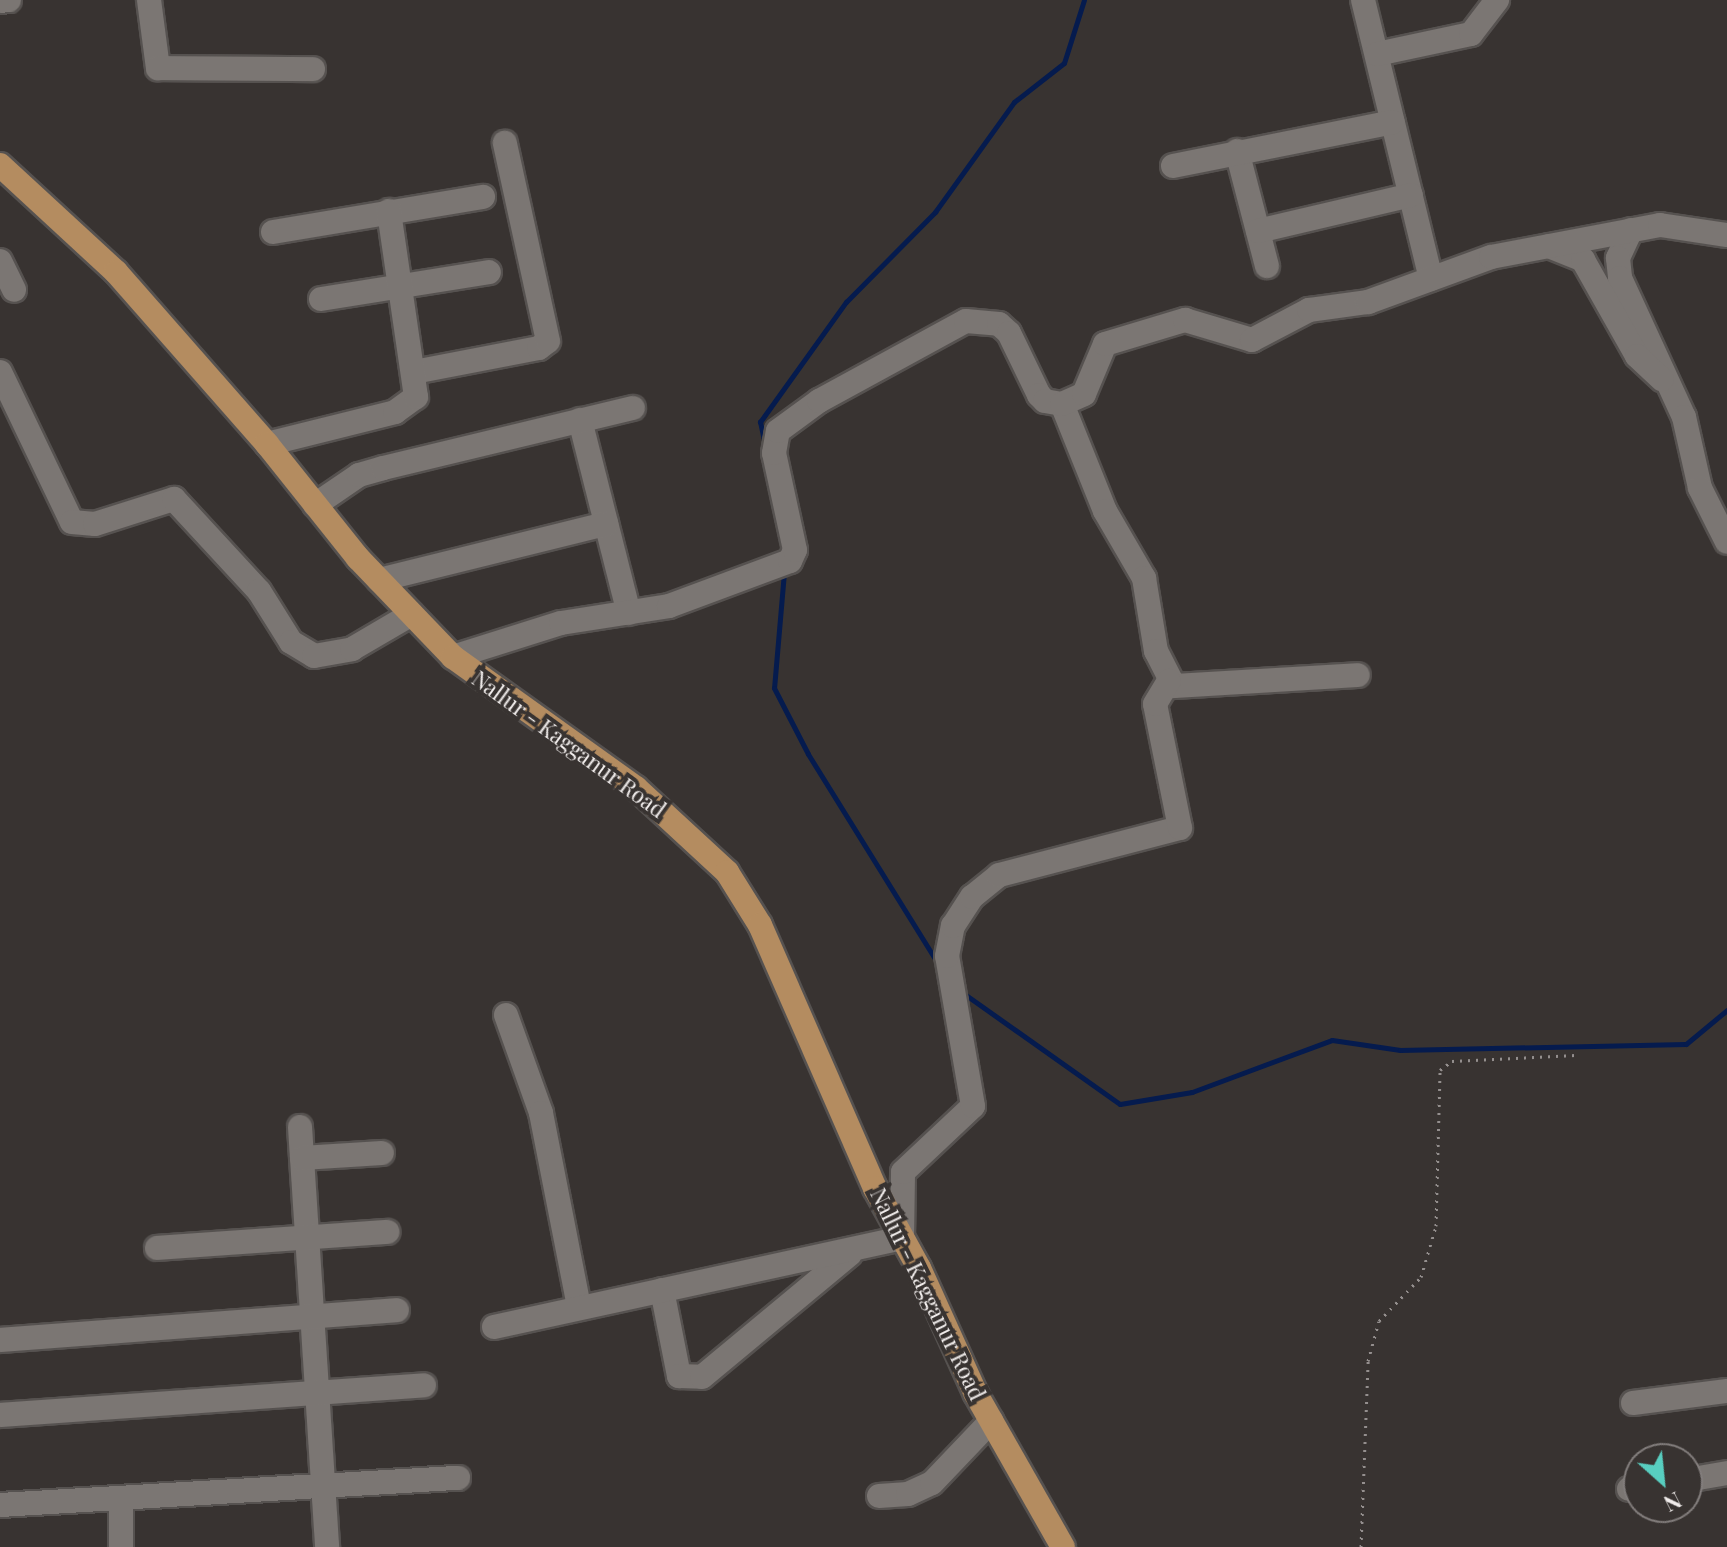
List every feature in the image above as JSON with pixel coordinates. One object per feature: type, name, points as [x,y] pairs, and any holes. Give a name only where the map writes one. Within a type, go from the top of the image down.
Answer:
[{"type":"main road","name":"Nallur - Kagganur Road","points":[[3,174],[116,272],[267,444],[379,580],[453,657],[636,788],[727,872],[760,925],[875,1188],[991,1421],[1063,1547]]},
{"type":"street","points":[[0,1],[9,0]]},
{"type":"street","points":[[149,0],[158,68],[313,69]]},
{"type":"street","points":[[1363,0],[1431,279]]},
{"type":"street","points":[[1377,54],[1471,34],[1497,0]]},
{"type":"street","points":[[1173,166],[1393,122]]},
{"type":"street","points":[[414,372],[545,346],[548,341],[505,143]]},
{"type":"street","points":[[1237,151],[1267,266]]},
{"type":"street","points":[[1258,231],[1411,195]]},
{"type":"street","points":[[273,232],[483,197]]},
{"type":"street","points":[[267,444],[407,408],[416,397],[389,211]]},
{"type":"street","points":[[453,657],[561,623],[683,602],[790,561],[795,550],[774,453],[778,431],[819,401],[966,321],[999,324],[1009,333],[1039,395],[1045,401],[1062,404],[1084,394],[1105,344],[1185,320],[1252,340],[1309,310],[1368,302],[1491,257],[1668,224],[1727,235]]},
{"type":"street","points":[[1631,230],[1618,258],[1620,278],[1684,417],[1700,488],[1727,542]]},
{"type":"street","points":[[1549,246],[1583,260],[1637,356],[1670,386]]},
{"type":"street","points":[[0,261],[14,290]]},
{"type":"street","points":[[321,299],[489,272]]},
{"type":"street","points":[[0,372],[72,522],[95,524],[174,499],[259,591],[291,642],[314,656],[352,649],[412,614]]},
{"type":"street","points":[[1062,404],[1105,511],[1144,578],[1156,651],[1169,681],[1180,688],[1358,675]]},
{"type":"street","points":[[315,505],[371,471],[633,408]]},
{"type":"street","points":[[580,420],[629,613]]},
{"type":"street","points":[[379,580],[606,524]]},
{"type":"street","points":[[494,1327],[902,1238],[903,1172],[973,1106],[947,956],[953,926],[972,897],[999,875],[1180,828],[1155,704],[1169,681]]},
{"type":"street","points":[[506,1015],[541,1113],[579,1307]]},
{"type":"street","points":[[300,1127],[327,1547]]},
{"type":"street","points":[[302,1158],[382,1153]]},
{"type":"street","points":[[157,1248],[387,1232]]},
{"type":"street","points":[[662,1290],[679,1376],[702,1377],[855,1250]]},
{"type":"street","points":[[0,1340],[397,1310]]},
{"type":"street","points":[[0,1415],[424,1385]]},
{"type":"street","points":[[1633,1403],[1727,1391]]},
{"type":"street","points":[[879,1496],[908,1494],[932,1483],[991,1421]]},
{"type":"street","points":[[1703,1477],[1727,1473]]},
{"type":"street","points":[[0,1505],[323,1482],[458,1478]]},
{"type":"street","points":[[121,1498],[121,1547]]},
{"type":"path","points":[[1361,1547],[1368,1361],[1379,1321],[1421,1277],[1436,1226],[1440,1070],[1452,1061],[1576,1055]]},
{"type":"waterway","points":[[765,445],[760,422],[846,302],[935,212],[1014,102],[1064,63],[1084,0]]},
{"type":"waterway","points":[[784,572],[774,688],[808,754],[939,965]]},
{"type":"waterway","points":[[963,993],[1120,1104],[1192,1092],[1332,1040],[1400,1050],[1686,1044],[1727,1010]]}]
